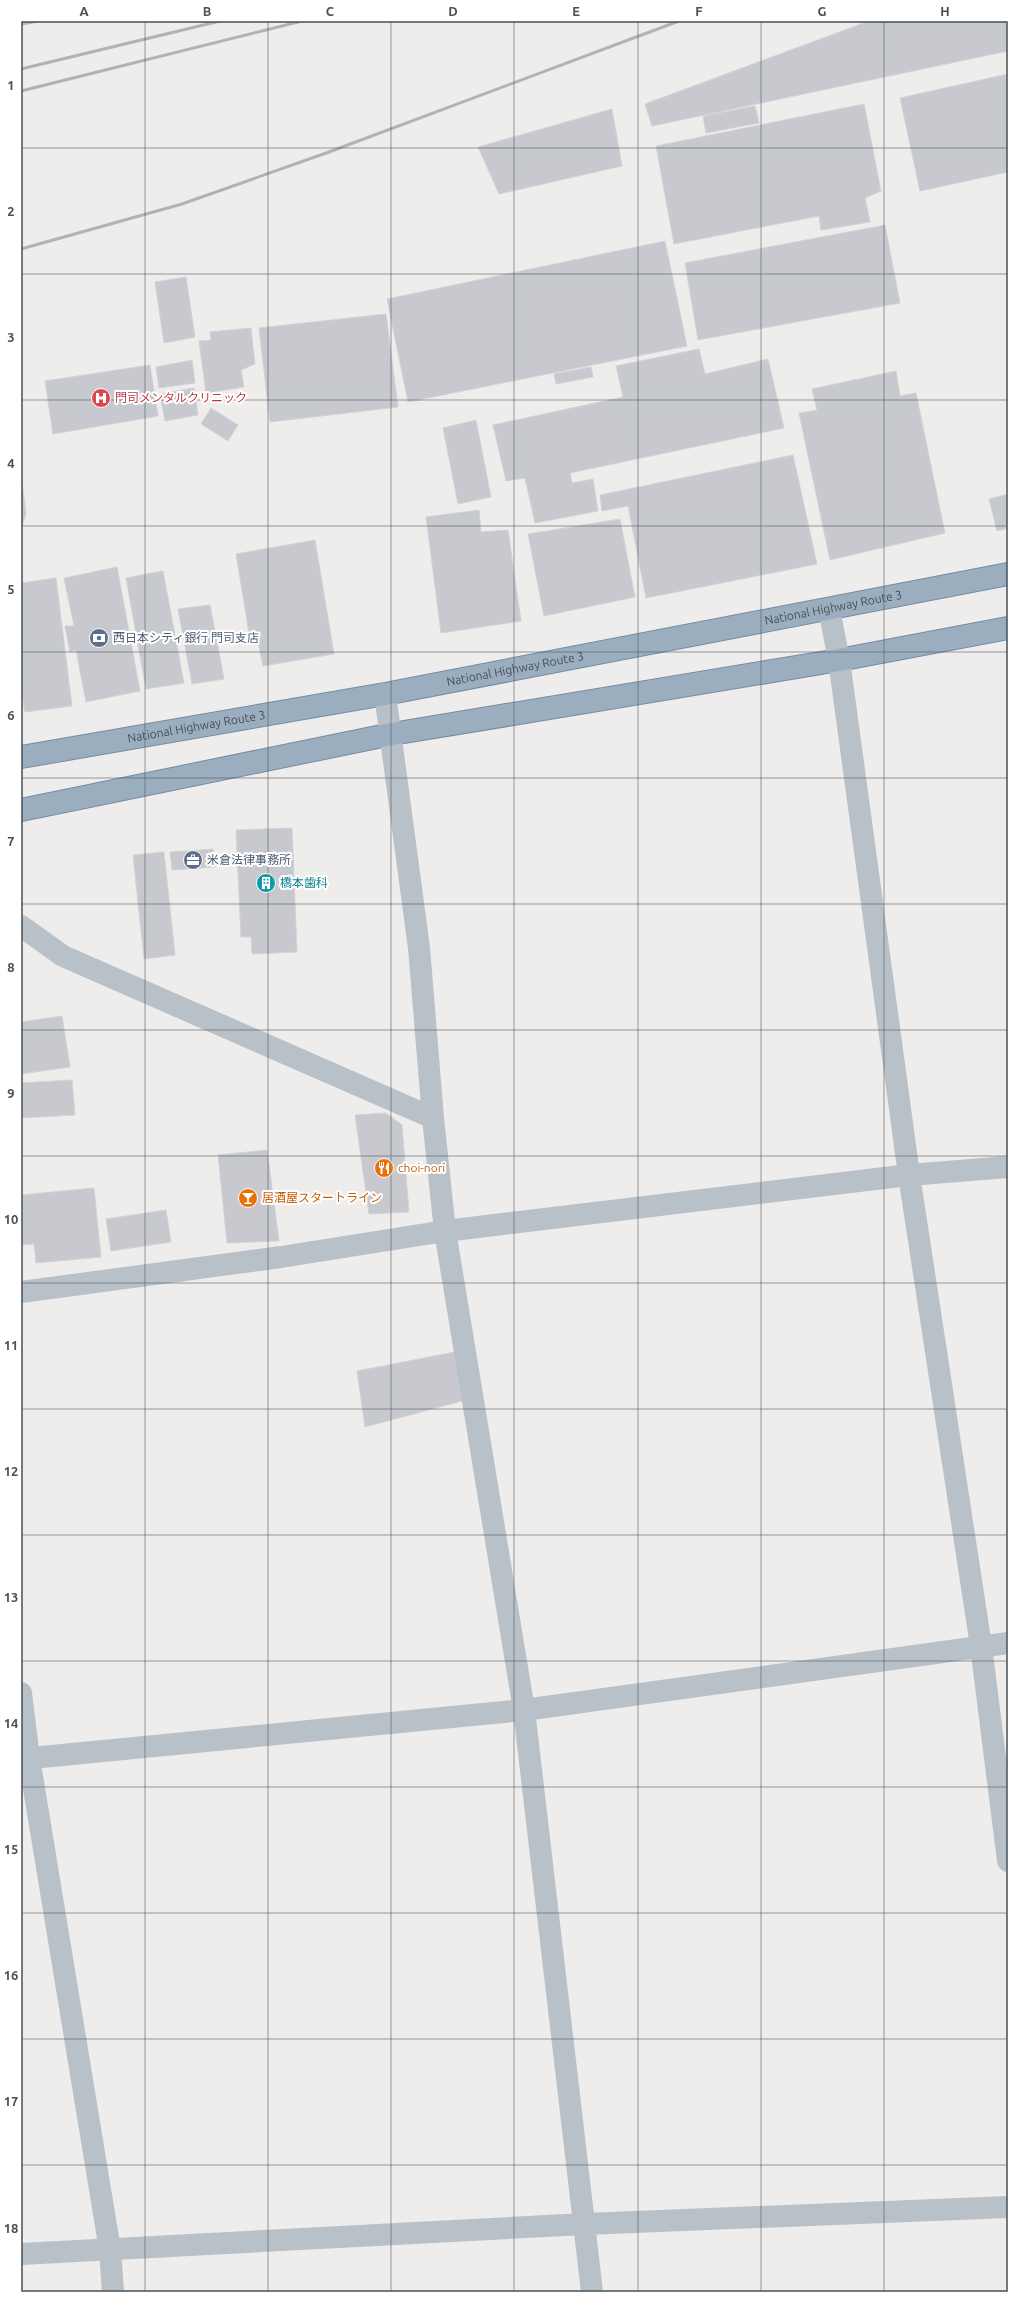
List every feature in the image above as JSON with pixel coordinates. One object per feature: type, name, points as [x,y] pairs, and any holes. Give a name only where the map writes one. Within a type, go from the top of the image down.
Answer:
[{"type":"highway","name":"National Highway Route 3","points":[[21,757],[385,694],[1008,574]]},
{"type":"highway","points":[[21,810],[392,734],[839,660],[1008,628]]},
{"type":"street","points":[[829,608],[839,660],[909,1175],[981,1646],[1008,1861]]},
{"type":"street","points":[[385,694],[392,734],[419,948],[433,1118],[445,1231],[524,1710],[592,2292]]},
{"type":"street","points":[[21,926],[63,956],[433,1118]]},
{"type":"street","points":[[21,1292],[281,1257],[445,1231],[909,1175],[1008,1167]]},
{"type":"street","points":[[25,1759],[524,1710],[1008,1643]]},
{"type":"street","points":[[21,1693],[25,1759],[110,2250],[113,2292]]},
{"type":"street","points":[[21,2254],[585,2224],[1008,2207]]},
{"type":"building","points":[[869,21],[1008,21],[1008,51],[652,126],[645,104]]},
{"type":"building","points":[[1008,74],[1008,172],[920,191],[900,98]]},
{"type":"building","points":[[864,104],[881,191],[865,198],[870,222],[821,230],[819,216],[674,244],[656,146]]},
{"type":"building","points":[[755,106],[759,123],[706,133],[703,116]]},
{"type":"building","points":[[612,109],[622,166],[499,194],[478,147]]},
{"type":"building","points":[[885,225],[900,303],[698,340],[685,263]]},
{"type":"building","points":[[665,241],[687,346],[408,402],[387,299]]},
{"type":"building","points":[[186,277],[195,337],[164,343],[155,282]]},
{"type":"building","points":[[386,314],[398,407],[270,422],[259,328]]},
{"type":"building","points":[[251,328],[255,364],[241,370],[244,387],[206,393],[199,341],[211,340],[210,332]]},
{"type":"building","points":[[699,349],[705,374],[768,359],[784,428],[570,473],[572,483],[593,479],[598,511],[535,523],[525,478],[506,481],[493,425],[623,397],[616,366]]},
{"type":"building","points":[[192,360],[195,383],[159,388],[156,367]]},
{"type":"building","name":"門司メンタルクリニック","points":[[150,365],[158,416],[53,434],[45,381]]},
{"type":"building","points":[[591,367],[593,377],[556,384],[554,374]]},
{"type":"building","points":[[896,371],[900,396],[916,393],[945,533],[830,560],[799,413],[817,410],[812,389]]},
{"type":"building","points":[[194,388],[198,415],[165,421],[160,394]]},
{"type":"building","points":[[211,408],[238,425],[228,441],[201,424]]},
{"type":"building","points":[[476,420],[491,497],[458,504],[443,428]]},
{"type":"building","points":[[793,455],[817,564],[646,598],[628,506],[602,511],[600,495]]},
{"type":"building","points":[[21,473],[26,514],[21,528]]},
{"type":"building","points":[[1008,494],[1008,528],[997,531],[989,499]]},
{"type":"building","points":[[479,510],[481,532],[508,530],[521,621],[441,633],[426,517]]},
{"type":"building","points":[[620,519],[635,597],[544,616],[528,534]]},
{"type":"building","points":[[315,540],[334,654],[263,666],[256,632],[249,633],[236,554]]},
{"type":"building","name":"西日本シティ銀行 門司支店","points":[[117,567],[140,691],[86,702],[76,650],[70,652],[65,626],[74,626],[64,578]]},
{"type":"building","points":[[163,571],[184,683],[146,689],[126,578]]},
{"type":"building","points":[[56,578],[72,706],[25,712],[21,688],[21,583]]},
{"type":"building","points":[[210,605],[224,679],[192,684],[178,609]]},
{"type":"building","name":"橋本歯科","points":[[292,828],[297,952],[252,954],[251,937],[241,937],[236,830]]},
{"type":"building","name":"米倉法律事務所","points":[[213,849],[215,867],[172,870],[170,852]]},
{"type":"building","points":[[164,852],[175,955],[144,959],[133,855]]},
{"type":"building","points":[[62,1016],[70,1067],[21,1074],[21,1022]]},
{"type":"building","points":[[72,1080],[75,1115],[21,1118],[21,1083]]},
{"type":"building","name":"choi-nori","points":[[386,1113],[402,1125],[409,1212],[369,1214],[355,1115]]},
{"type":"building","name":"居酒屋スタートライン","points":[[267,1150],[279,1241],[227,1243],[218,1155]]},
{"type":"building","points":[[94,1188],[101,1257],[36,1263],[34,1244],[21,1245],[21,1195]]},
{"type":"building","points":[[166,1210],[171,1242],[111,1251],[106,1219]]},
{"type":"building","points":[[465,1350],[473,1398],[365,1427],[357,1371]]},
{"type":"railway","points":[[21,24],[38,21]]},
{"type":"railway","points":[[21,69],[220,21]]},
{"type":"railway","points":[[21,91],[302,21]]},
{"type":"railway","points":[[21,249],[182,204],[329,152],[679,21]]},
{"type":"place","name":"門司メンタルクリニック","points":[[101,398]]},
{"type":"place","name":"西日本シティ銀行 門司支店","points":[[99,638]]},
{"type":"place","name":"米倉法律事務所","points":[[193,860]]},
{"type":"place","name":"橋本歯科","points":[[266,883]]},
{"type":"place","name":"choi-nori","points":[[384,1168]]},
{"type":"place","name":"居酒屋スタートライン","points":[[248,1198]]}]
